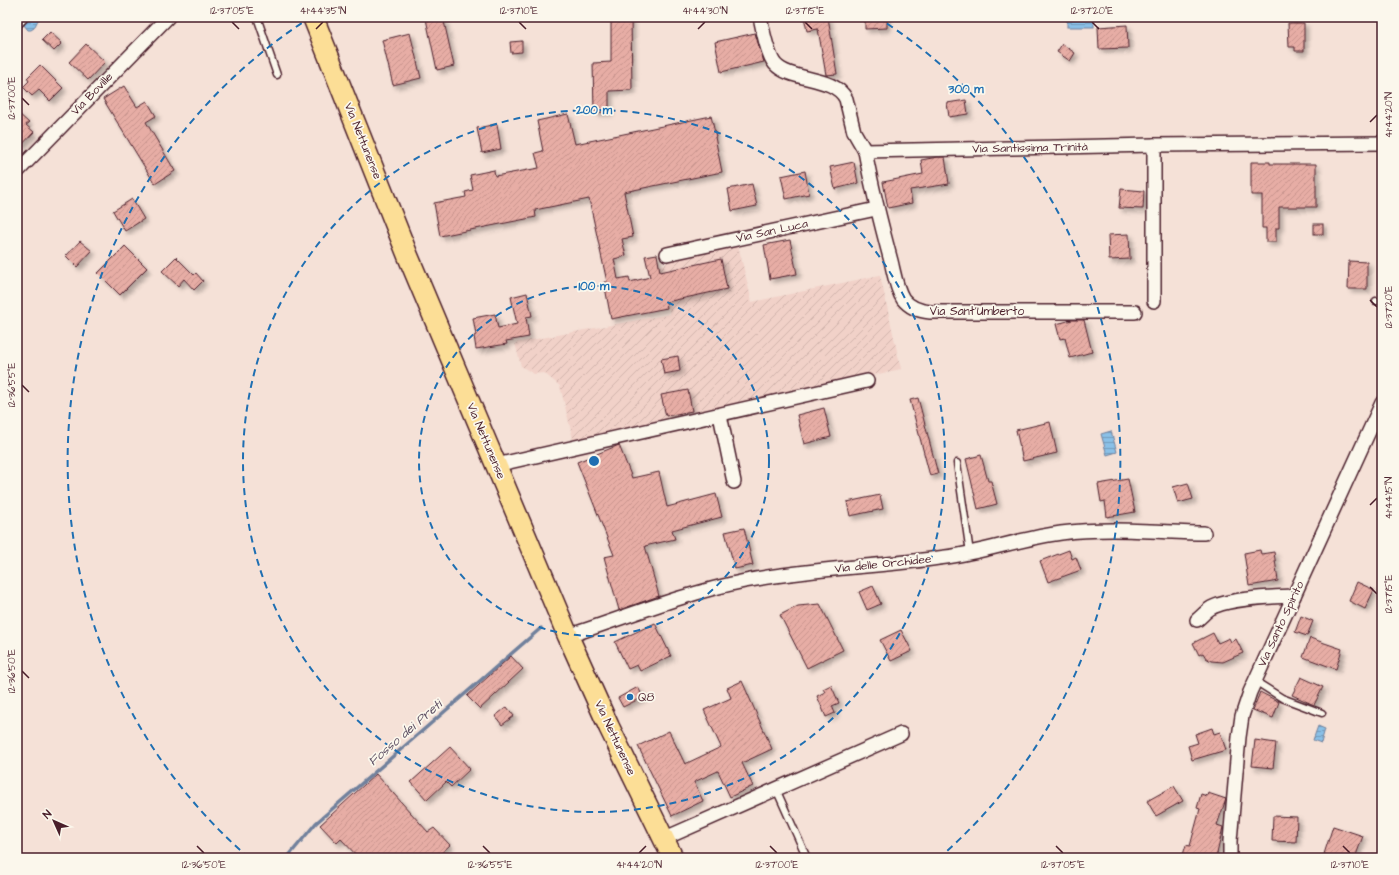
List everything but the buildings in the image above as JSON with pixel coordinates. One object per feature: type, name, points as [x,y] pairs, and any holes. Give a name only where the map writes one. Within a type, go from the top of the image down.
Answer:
[{"type":"main road","name":"Via Nettunense","points":[[313,17],[408,256],[568,636],[609,727],[673,858]]},
{"type":"street","points":[[17,21],[21,17]]},
{"type":"street","name":"Via Boville","points":[[17,172],[168,17]]},
{"type":"street","points":[[760,17],[771,56],[777,66],[787,72],[835,87],[844,94],[854,132],[865,151]]},
{"type":"street","name":"Via Santissima Trinità","points":[[865,151],[1154,145],[1382,144]]},
{"type":"street","points":[[1154,145],[1154,301]]},
{"type":"street","name":"Via Sant'Umberto","points":[[865,151],[876,209],[899,290],[906,302],[916,309],[930,312],[1135,312]]},
{"type":"street","name":"Via San Luca","points":[[667,254],[876,209]]},
{"type":"street","points":[[496,465],[867,381]]},
{"type":"street","name":"Via Santo Spirito","points":[[1230,858],[1230,841],[1240,727],[1246,703],[1382,403]]},
{"type":"street","points":[[720,414],[734,482]]},
{"type":"street","name":"Via delle Orchidee","points":[[568,636],[688,596],[774,576],[944,558],[1027,539],[1069,532],[1100,530],[1204,533]]},
{"type":"street","points":[[1197,620],[1207,610],[1219,604],[1294,596]]},
{"type":"street","points":[[663,839],[901,734]]},
{"type":"lane","points":[[256,17],[277,75]]},
{"type":"lane","points":[[957,463],[970,553]]},
{"type":"lane","points":[[1255,681],[1282,698],[1322,713]]},
{"type":"lane","points":[[776,789],[807,858]]},
{"type":"shaded area","points":[[738,245],[752,302],[880,275],[901,369],[574,443],[560,386],[544,373],[534,374],[521,366],[515,343],[670,314],[659,266],[666,264],[669,258]]},
{"type":"water","points":[[30,17],[39,18],[34,28],[28,30],[24,25]]},
{"type":"water","points":[[1067,17],[1094,17],[1094,27],[1067,27]]},
{"type":"water","points":[[1111,431],[1117,452],[1107,455],[1101,434]]},
{"type":"water","points":[[1318,726],[1325,729],[1321,743],[1313,740]]},
{"type":"waterway","name":"Fosso dei Preti","points":[[287,858],[316,823],[541,628]]},
{"type":"place","name":"Q8","points":[[630,697]]}]
